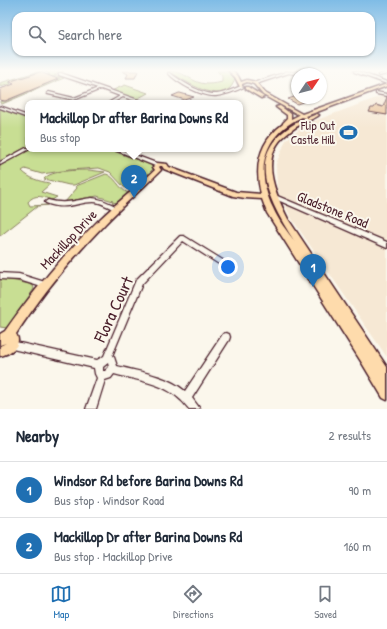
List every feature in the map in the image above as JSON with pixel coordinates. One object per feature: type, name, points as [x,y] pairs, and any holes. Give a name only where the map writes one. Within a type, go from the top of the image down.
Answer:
[{"type":"main road","points":[[250,90],[277,106],[289,116],[281,128],[271,137],[262,157],[260,181],[264,197],[280,226],[316,280],[387,394]]},
{"type":"main road","points":[[260,90],[264,94],[303,117]]},
{"type":"main road","points":[[281,128],[322,108],[377,90]]},
{"type":"main road","points":[[264,197],[267,195],[269,159],[274,144],[286,130],[303,117],[377,93],[381,90]]},
{"type":"main road","points":[[283,104],[303,111],[322,108]]},
{"type":"main road","points":[[277,106],[303,117]]},
{"type":"main road","points":[[160,168],[236,194],[264,197]]},
{"type":"main road","name":"Mackillop Drive","points":[[7,340],[26,309],[77,248],[160,168]]},
{"type":"main road","points":[[268,180],[272,194],[292,231],[387,377]]},
{"type":"main road","points":[[0,351],[4,350],[7,340]]},
{"type":"street","points":[[49,93],[74,99],[96,90]]},
{"type":"street","points":[[106,90],[135,100]]},
{"type":"street","points":[[201,90],[212,95],[221,94],[232,90]]},
{"type":"street","points":[[377,93],[387,95]]},
{"type":"street","points":[[115,100],[122,96]]},
{"type":"street","points":[[0,107],[25,116]]},
{"type":"street","points":[[0,164],[25,151]]},
{"type":"street","points":[[122,152],[160,168]]},
{"type":"street","name":"Gladstone Road","points":[[272,194],[278,200],[387,244]]},
{"type":"street","points":[[48,202],[56,205],[67,205],[95,200],[117,209]]},
{"type":"street","name":"Flora Court","points":[[107,359],[139,282],[182,238],[224,264]]},
{"type":"street","points":[[0,276],[19,277],[45,285]]},
{"type":"street","points":[[187,397],[226,337]]},
{"type":"street","points":[[7,340],[98,365]]},
{"type":"street","points":[[98,365],[107,359],[111,360],[113,364],[112,369],[106,376],[102,376]]},
{"type":"street","points":[[98,365],[99,374],[102,376]]},
{"type":"street","points":[[112,369],[160,380],[187,397],[196,409]]},
{"type":"street","points":[[91,409],[102,376]]},
{"type":"shaded area","points":[[387,94],[387,357],[292,219],[279,194],[276,164],[286,140],[306,124]]},
{"type":"green space","points":[[35,90],[2,104],[0,101],[5,102]]},
{"type":"green space","points":[[140,90],[148,93],[135,100],[111,91]]},
{"type":"green space","points":[[205,90],[227,90],[216,93]]},
{"type":"green space","points":[[0,109],[25,118],[25,148],[0,161]]},
{"type":"green space","points":[[26,152],[116,152],[151,165],[153,169],[132,190],[124,187],[110,172],[99,168],[42,174],[25,169],[22,171],[28,176],[50,184],[41,192],[57,197],[52,200],[39,196],[33,197],[28,202],[30,206],[48,205],[38,206],[0,236],[0,166]]},
{"type":"green space","points":[[89,170],[105,172],[74,185],[44,179],[47,176],[58,172]]},
{"type":"green space","points":[[106,174],[112,177],[122,189],[128,193],[119,202],[112,203],[113,201],[97,196],[65,202],[77,188],[76,186]]},
{"type":"green space","points":[[0,279],[33,285],[34,289],[7,328],[0,327]]},
{"type":"building","points":[[0,90],[31,90],[5,101],[0,100]]},
{"type":"building","points":[[179,93],[194,97],[185,100],[172,96]]},
{"type":"building","points":[[387,97],[387,115],[369,112],[371,108],[374,108],[376,105],[383,107]]},
{"type":"place","name":"Flip Out Castle Hill","points":[[348,132]]},
{"type":"place","name":"Mackillop Dr after Barina Downs Rd","points":[[134,198]]},
{"type":"place","name":"Windsor Rd before Barina Downs Rd","points":[[313,287]]}]
